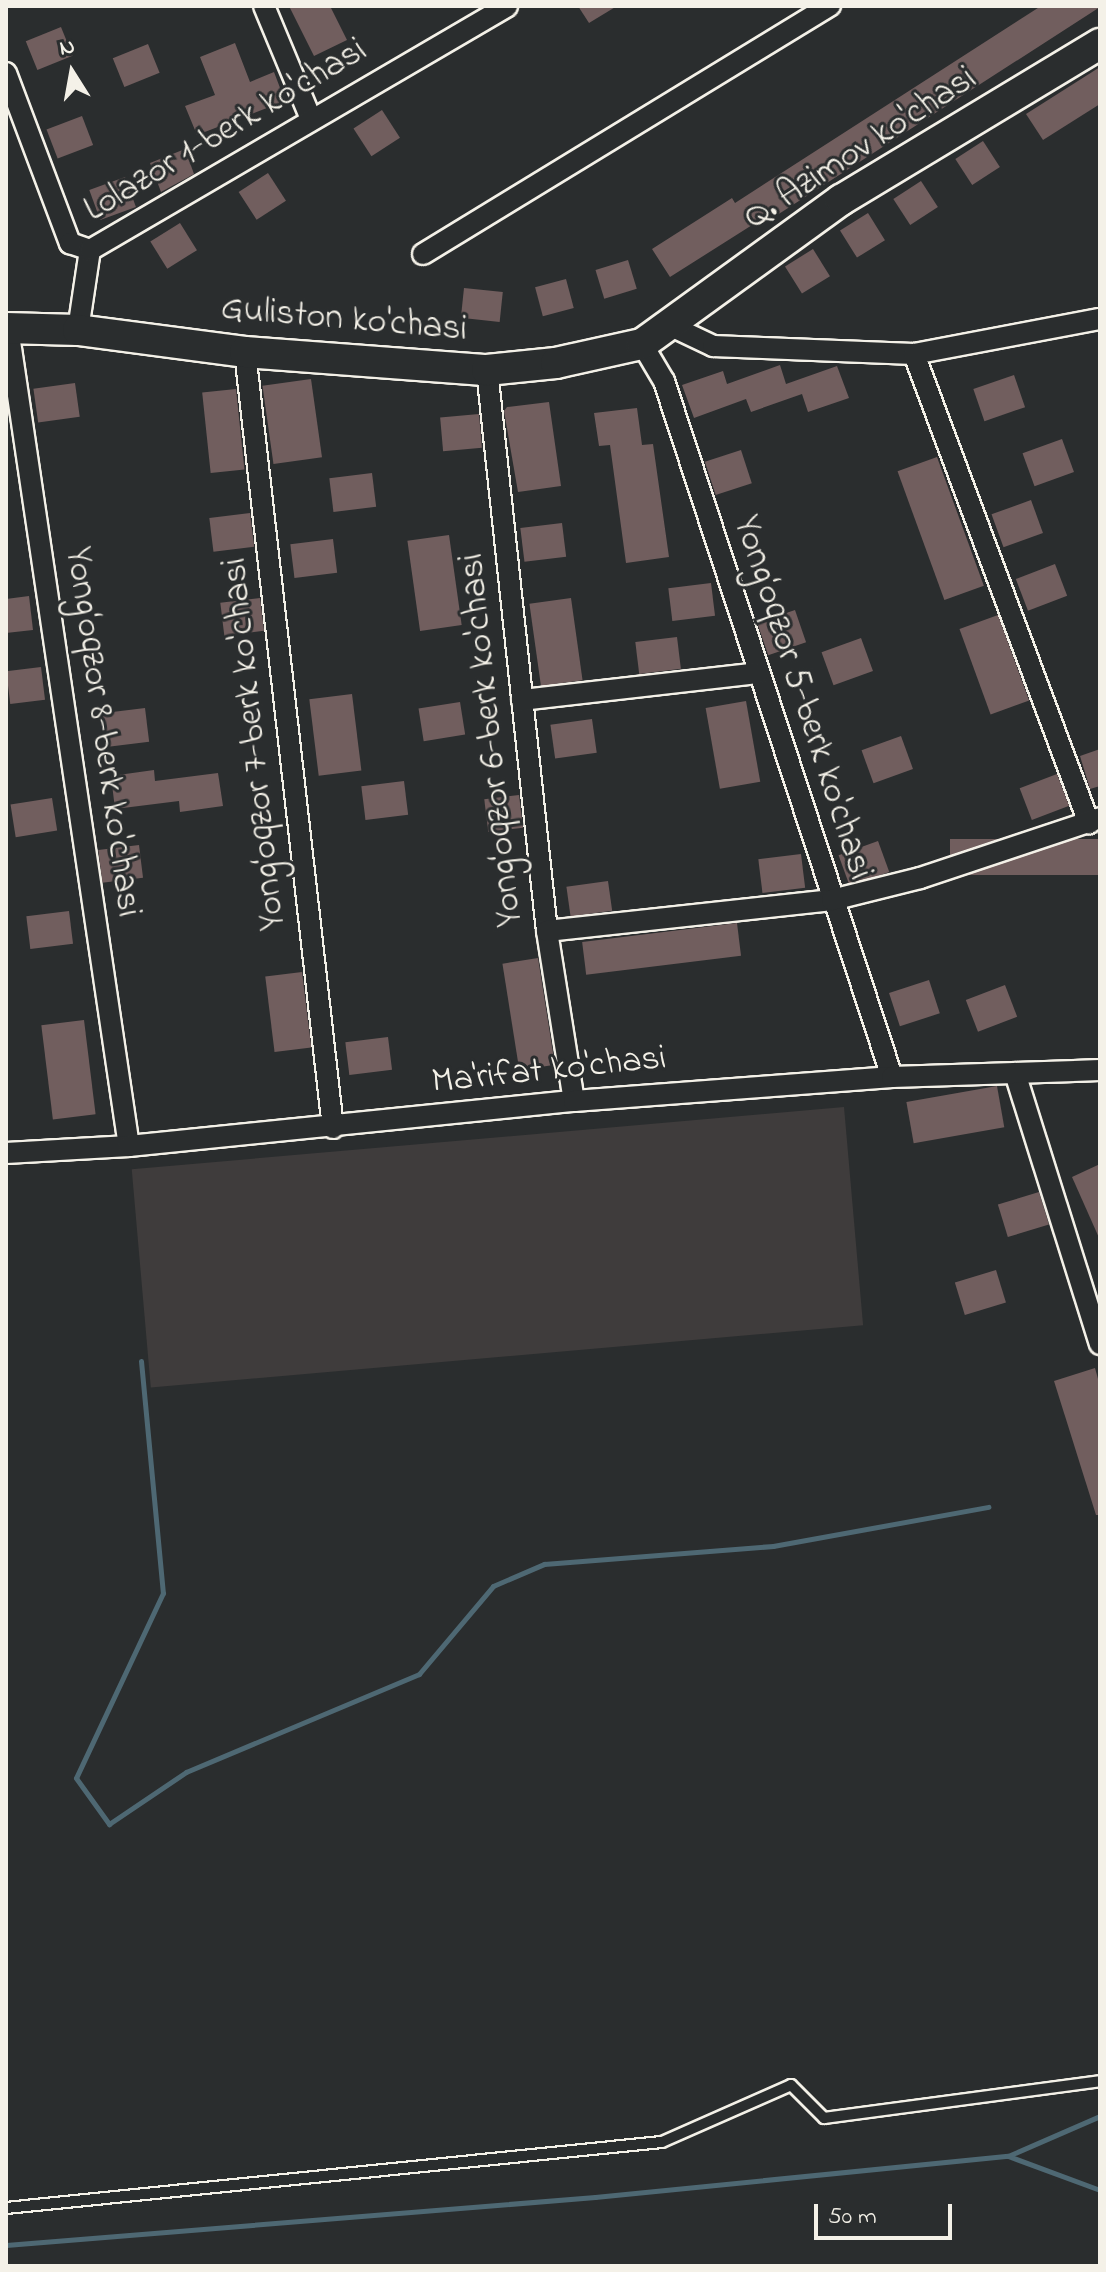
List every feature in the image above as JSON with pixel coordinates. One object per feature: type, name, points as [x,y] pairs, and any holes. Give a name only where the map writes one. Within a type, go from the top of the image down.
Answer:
[{"type":"main road","name":"Q. Azimov ko'chasi","points":[[669,325],[841,200],[1100,44]]},
{"type":"main road","name":"Guliston ko'chasi","points":[[7,328],[78,330],[245,352],[487,370],[556,363],[642,344],[669,325]]},
{"type":"street","points":[[264,6],[311,119]]},
{"type":"street","name":"Lolazor 1-berk ko'chasi","points":[[78,330],[90,250],[507,6]]},
{"type":"street","points":[[423,254],[830,6]]},
{"type":"street","points":[[6,73],[70,243],[90,250]]},
{"type":"street","points":[[669,325],[713,346],[914,354],[1100,319]]},
{"type":"street","name":"Yong‘oqzor 8-berk ko'chasi","points":[[7,328],[129,1146]]},
{"type":"street","name":"Yong‘oqzor 5-berk ko'chasi","points":[[642,344],[664,381],[892,1077]]},
{"type":"street","name":"Yong‘oqzor 7-berk ko'chasi","points":[[245,352],[333,1128]]},
{"type":"street","points":[[547,931],[832,900],[920,878],[1094,820],[914,354]]},
{"type":"street","name":"Yong‘oqzor 6-berk ko'chasi","points":[[487,370],[547,931],[574,1101]]},
{"type":"street","points":[[522,700],[758,673]]},
{"type":"street","name":"Ma'rifat ko'chasi","points":[[6,1153],[333,1128],[574,1101],[892,1077],[1100,1070]]},
{"type":"street","points":[[1015,1073],[1100,1344]]},
{"type":"lane","points":[[6,2208],[662,2142],[791,2085],[824,2118],[1100,2081]]},
{"type":"shaded area","points":[[844,1107],[863,1325],[151,1387],[132,1169]]},
{"type":"building","points":[[289,6],[330,6],[347,40],[314,56]]},
{"type":"building","points":[[578,6],[617,6],[589,23]]},
{"type":"building","points":[[1041,6],[1100,7],[771,219],[768,215],[670,277],[652,249],[732,198],[735,203]]},
{"type":"building","points":[[61,27],[73,56],[37,70],[26,41]]},
{"type":"building","points":[[235,43],[250,82],[274,72],[285,101],[197,135],[185,106],[215,95],[200,57]]},
{"type":"building","points":[[148,44],[160,73],[124,87],[113,58]]},
{"type":"building","points":[[1100,67],[1100,104],[1043,140],[1026,114]]},
{"type":"building","points":[[382,110],[400,138],[371,156],[353,129]]},
{"type":"building","points":[[82,116],[93,145],[58,159],[47,130]]},
{"type":"building","points":[[983,141],[1000,167],[972,185],[955,159]]},
{"type":"building","points":[[185,149],[194,174],[161,192],[150,163]]},
{"type":"building","points":[[268,173],[286,201],[257,220],[239,192]]},
{"type":"building","points":[[125,177],[136,207],[100,220],[89,190]]},
{"type":"building","points":[[921,181],[938,207],[910,225],[893,199]]},
{"type":"building","points":[[868,213],[885,240],[857,258],[840,230]]},
{"type":"building","points":[[180,223],[197,250],[167,269],[150,242]]},
{"type":"building","points":[[813,249],[830,276],[802,294],[785,266]]},
{"type":"building","points":[[628,260],[637,289],[604,299],[595,270]]},
{"type":"building","points":[[566,279],[574,308],[543,316],[535,287]]},
{"type":"building","points":[[464,288],[503,292],[500,322],[461,318]]},
{"type":"building","points":[[780,365],[786,384],[837,366],[849,398],[808,412],[802,394],[751,412],[746,399],[694,418],[682,385],[723,371],[727,384]]},
{"type":"building","points":[[1014,375],[1025,407],[984,421],[973,389]]},
{"type":"building","points":[[311,379],[322,457],[273,464],[262,386]]},
{"type":"building","points":[[75,383],[80,417],[38,423],[33,389]]},
{"type":"building","points":[[236,389],[244,470],[211,473],[202,393]]},
{"type":"building","points":[[549,402],[561,486],[518,492],[504,411],[507,407]]},
{"type":"building","points":[[637,408],[642,445],[653,444],[669,557],[626,563],[610,445],[599,446],[594,413]]},
{"type":"building","points":[[479,414],[482,448],[443,451],[440,417]]},
{"type":"building","points":[[1062,439],[1074,472],[1035,486],[1023,453]]},
{"type":"building","points":[[741,450],[752,483],[716,495],[705,462]]},
{"type":"building","points":[[937,457],[984,586],[944,600],[898,471]]},
{"type":"building","points":[[372,473],[376,507],[333,512],[329,478]]},
{"type":"building","points":[[1031,500],[1043,533],[1004,547],[992,514]]},
{"type":"building","points":[[250,513],[254,547],[213,552],[209,518]]},
{"type":"building","points":[[562,523],[566,557],[524,562],[520,528]]},
{"type":"building","points":[[449,535],[462,625],[420,631],[407,541]]},
{"type":"building","points":[[333,539],[337,573],[294,578],[290,544]]},
{"type":"building","points":[[1055,564],[1067,596],[1028,611],[1016,579]]},
{"type":"building","points":[[711,583],[715,616],[672,621],[668,588]]},
{"type":"building","points":[[29,596],[33,630],[6,633],[6,599]]},
{"type":"building","points":[[260,598],[264,631],[224,636],[220,603]]},
{"type":"building","points":[[571,598],[583,680],[541,686],[529,604]]},
{"type":"building","points":[[795,610],[806,642],[768,655],[757,623]]},
{"type":"building","points":[[998,615],[1029,701],[991,715],[959,629]]},
{"type":"building","points":[[677,637],[681,669],[639,674],[635,642]]},
{"type":"building","points":[[861,638],[873,671],[834,685],[822,652]]},
{"type":"building","points":[[41,667],[45,700],[10,704],[6,671]]},
{"type":"building","points":[[352,694],[361,770],[319,776],[309,699]]},
{"type":"building","points":[[746,701],[760,782],[720,789],[706,708]]},
{"type":"building","points":[[460,702],[465,735],[424,741],[419,709]]},
{"type":"building","points":[[145,708],[149,742],[106,747],[102,713]]},
{"type":"building","points":[[592,719],[597,753],[555,759],[550,725]]},
{"type":"building","points":[[901,736],[913,769],[874,783],[862,750]]},
{"type":"building","points":[[1100,749],[1100,786],[1090,789],[1080,756]]},
{"type":"building","points":[[154,770],[155,781],[218,773],[223,806],[180,812],[179,801],[115,809],[111,776]]},
{"type":"building","points":[[1057,774],[1069,806],[1032,820],[1020,788]]},
{"type":"building","points":[[404,781],[408,815],[365,820],[361,786]]},
{"type":"building","points":[[519,795],[523,828],[488,832],[484,799]]},
{"type":"building","points":[[52,798],[57,831],[16,837],[11,805]]},
{"type":"building","points":[[950,839],[1100,839],[1100,875],[950,875]]},
{"type":"building","points":[[878,841],[889,872],[850,886],[839,855]]},
{"type":"building","points":[[139,845],[143,878],[102,883],[98,850]]},
{"type":"building","points":[[801,854],[805,888],[762,893],[758,859]]},
{"type":"building","points":[[608,881],[612,911],[571,917],[566,887]]},
{"type":"building","points":[[69,911],[73,944],[30,949],[26,916]]},
{"type":"building","points":[[737,923],[741,956],[586,975],[582,942]]},
{"type":"building","points":[[538,958],[555,1065],[519,1070],[502,964]]},
{"type":"building","points":[[302,972],[311,1047],[275,1052],[265,977]]},
{"type":"building","points":[[929,980],[940,1013],[900,1026],[889,993]]},
{"type":"building","points":[[1005,985],[1017,1017],[978,1032],[966,1000]]},
{"type":"building","points":[[84,1020],[96,1114],[53,1120],[41,1025]]},
{"type":"building","points":[[388,1037],[392,1070],[349,1075],[345,1042]]},
{"type":"building","points":[[997,1086],[1004,1127],[914,1143],[906,1102]]},
{"type":"building","points":[[1100,1164],[1100,1240],[1072,1177]]},
{"type":"building","points":[[1039,1192],[1049,1225],[1008,1237],[998,1205]]},
{"type":"building","points":[[996,1270],[1006,1303],[965,1315],[955,1283]]},
{"type":"building","points":[[1095,1368],[1100,1386],[1100,1515],[1096,1515],[1054,1381]]},
{"type":"waterway","points":[[141,1361],[163,1593],[76,1778],[109,1824],[186,1772],[419,1674],[493,1586],[544,1564],[773,1546],[988,1507]]},
{"type":"waterway","points":[[6,2245],[595,2197],[1008,2156],[1100,2116]]},
{"type":"waterway","points":[[1008,2156],[1100,2190]]}]
